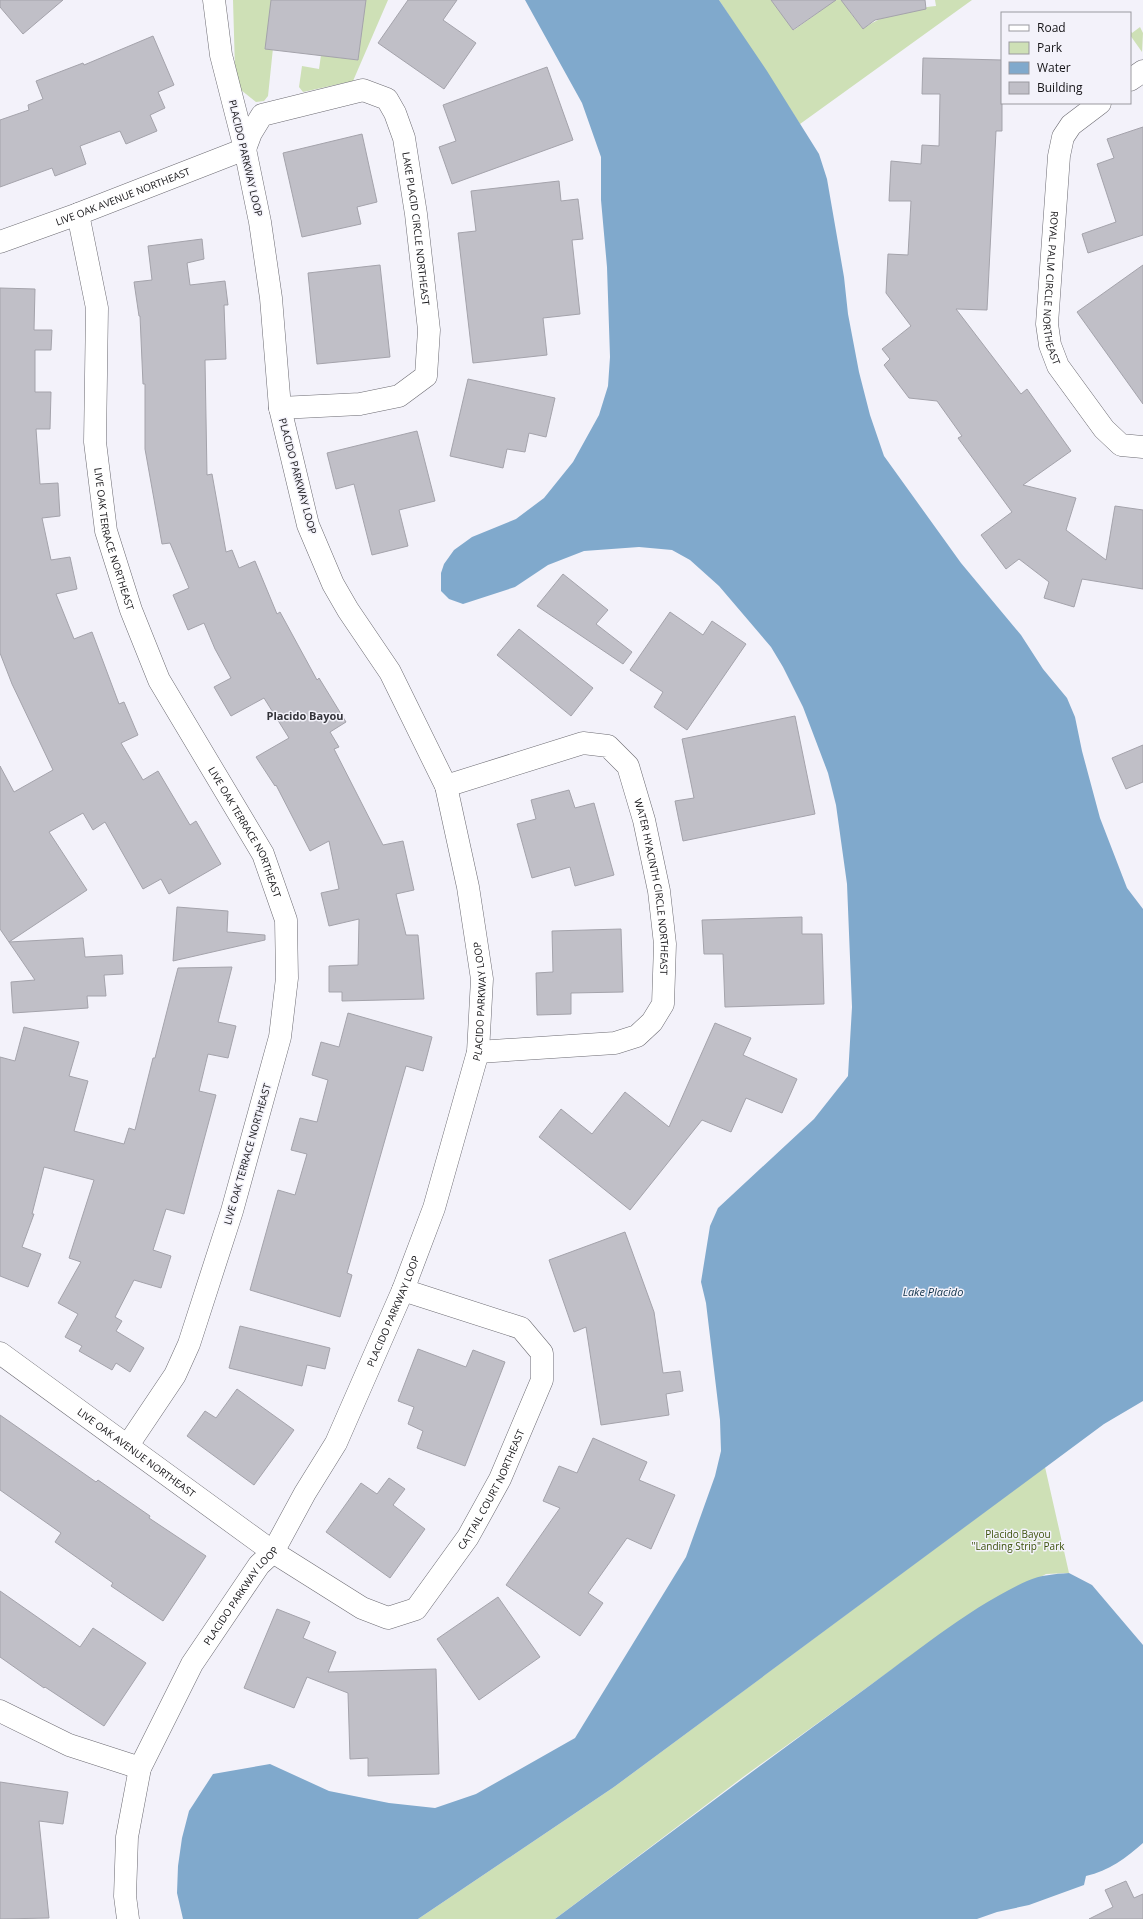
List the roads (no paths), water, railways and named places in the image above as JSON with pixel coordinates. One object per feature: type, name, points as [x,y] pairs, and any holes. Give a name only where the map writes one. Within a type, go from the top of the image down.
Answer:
[{"type":"street","name":"PLACIDO PARKWAY LOOP","points":[[128,1919],[125,1896],[126,1837],[140,1768],[192,1664],[259,1565],[273,1552],[305,1493],[336,1443],[403,1290],[434,1208],[478,1052],[482,979],[468,887],[446,786],[390,672],[348,610],[333,584],[308,525],[280,408],[278,369],[270,290],[260,222],[245,148],[221,55],[214,0]]},
{"type":"street","points":[[1131,79],[1143,70]]},
{"type":"street","name":"LAKE PLACID CIRCLE NORTHEAST","points":[[245,148],[250,133],[262,115],[363,90],[387,99],[395,113],[404,138],[416,214],[429,330],[426,376],[399,396],[384,400],[360,404],[280,408]]},
{"type":"street","name":"ROYAL PALM CIRCLE NORTHEAST","points":[[1099,104],[1071,124],[1063,137],[1059,156],[1047,324],[1050,345],[1058,366],[1104,429],[1121,445],[1143,447]]},
{"type":"street","name":"LIVE OAK AVENUE NORTHEAST","points":[[0,242],[78,214],[245,148]]},
{"type":"street","name":"LIVE OAK TERRACE NORTHEAST","points":[[78,214],[97,308],[95,442],[106,531],[131,610],[159,680],[263,854],[286,920],[287,978],[280,1037],[232,1211],[189,1344],[175,1375],[128,1445]]},
{"type":"street","name":"WATER HYACINTH CIRCLE NORTHEAST","points":[[446,786],[583,743],[608,746],[628,766],[644,820],[659,891],[665,944],[662,1004],[652,1022],[637,1036],[615,1043],[478,1052]]},
{"type":"street","name":"CATTAIL COURT NORTHEAST","points":[[273,1552],[362,1608],[388,1618],[416,1609],[468,1536],[500,1480],[542,1380],[542,1352],[521,1328],[403,1290]]},
{"type":"street","name":"LIVE OAK AVENUE NORTHEAST","points":[[0,1353],[273,1552]]},
{"type":"street","points":[[0,1711],[69,1745],[140,1768]]},
{"type":"water","name":"Lake Placido","points":[[525,0],[719,0],[767,71],[819,154],[827,179],[844,277],[848,314],[859,372],[870,415],[884,456],[961,563],[1021,635],[1043,669],[1067,698],[1075,717],[1082,751],[1100,818],[1127,888],[1143,909],[1143,1401],[1104,1424],[614,1787],[418,1919],[183,1919],[177,1893],[178,1866],[182,1838],[189,1811],[213,1774],[270,1764],[329,1791],[389,1803],[435,1808],[476,1794],[575,1738],[686,1557],[715,1476],[721,1451],[720,1420],[706,1303],[701,1282],[710,1226],[718,1208],[814,1119],[848,1076],[852,1007],[847,884],[836,805],[828,773],[803,707],[771,647],[719,586],[690,560],[672,550],[639,547],[584,551],[548,565],[515,587],[463,604],[449,599],[441,591],[441,573],[444,564],[454,550],[472,537],[516,519],[544,498],[573,462],[599,415],[608,386],[610,357],[607,267],[601,200],[601,157],[582,103]]},
{"type":"water","points":[[1069,1573],[1092,1585],[1143,1645],[1143,1843],[1124,1859],[1102,1871],[1086,1876],[1084,1885],[1029,1905],[997,1912],[977,1919],[555,1919],[787,1746],[964,1617],[1027,1581],[1042,1576]]},
{"type":"district","name":"Placido Bayou","points":[[305,716]]},
{"type":"park label","name":"Placido Bayou \"Landing Strip\" Park","points":[[1018,1540]]}]
